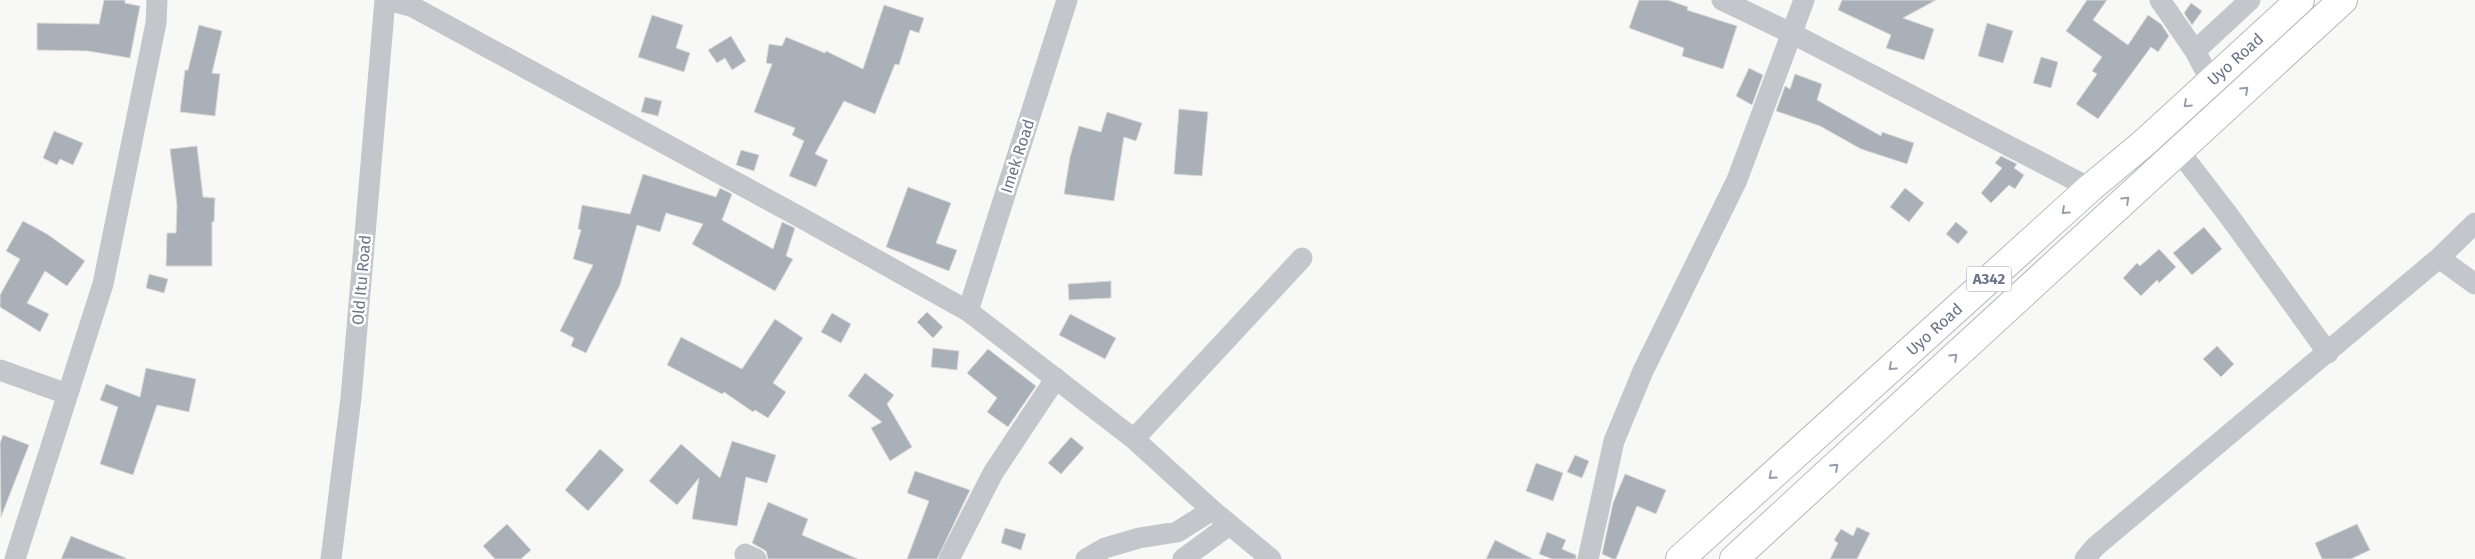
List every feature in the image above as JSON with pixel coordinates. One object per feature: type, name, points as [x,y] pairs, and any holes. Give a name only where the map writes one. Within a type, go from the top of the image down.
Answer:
[{"type":"highway","name":"Uyo Road","points":[[1680,559],[2090,188],[2144,143],[2300,0]]},
{"type":"highway","name":"Uyo Road","points":[[1734,559],[2343,0]]},
{"type":"street","points":[[15,559],[103,284],[156,23],[157,0]]},
{"type":"street","points":[[386,0],[414,7],[798,216],[968,311],[1134,439],[1212,510],[1271,559]]},
{"type":"street","name":"Old Itu Road","points":[[331,559],[351,398],[386,0]]},
{"type":"street","name":"Imek Road","points":[[968,311],[1067,0]]},
{"type":"street","points":[[1722,0],[1793,34],[2090,188]]},
{"type":"street","points":[[1588,559],[1614,441],[1643,371],[1737,180],[1793,34],[1804,0]]},
{"type":"street","points":[[2160,0],[2196,51],[2211,81]]},
{"type":"street","points":[[2196,51],[2250,0]]},
{"type":"street","points":[[2178,151],[2229,216],[2328,353]]},
{"type":"street","points":[[2085,559],[2095,547],[2439,258],[2475,223]]},
{"type":"street","points":[[1134,439],[1302,258]]},
{"type":"street","points":[[2439,258],[2475,284]]},
{"type":"street","points":[[0,370],[67,394]]},
{"type":"street","points":[[949,559],[993,473],[1056,378]]},
{"type":"street","points":[[1086,559],[1105,548],[1139,538],[1177,532],[1212,510]]},
{"type":"street","points":[[1183,559],[1229,524]]},
{"type":"building","points":[[104,0],[125,0],[125,3],[140,6],[130,58],[88,51],[37,50],[37,23],[99,24]]},
{"type":"building","points":[[1639,0],[1668,0],[1688,7],[1687,10],[1737,26],[1723,69],[1682,56],[1684,48],[1629,28]]},
{"type":"building","points":[[1842,0],[1936,0],[1903,18],[1934,29],[1924,60],[1886,48],[1891,35],[1838,10]]},
{"type":"building","points":[[2087,0],[2107,0],[2093,20],[2128,45],[2148,15],[2161,24],[2169,36],[2158,52],[2151,47],[2098,119],[2076,104],[2097,74],[2092,71],[2102,57],[2066,31]]},
{"type":"building","points":[[2191,3],[2202,11],[2192,25],[2184,13]]},
{"type":"building","points":[[884,5],[924,18],[919,33],[910,30],[899,65],[895,64],[875,114],[844,101],[815,154],[828,160],[816,187],[789,176],[804,141],[792,135],[795,128],[754,112],[772,64],[766,63],[769,44],[782,46],[786,37],[825,53],[826,51],[863,69]]},
{"type":"building","points":[[652,15],[683,25],[676,48],[690,53],[684,72],[638,57]]},
{"type":"building","points":[[1987,23],[2013,31],[2003,63],[1978,56]]},
{"type":"building","points":[[199,25],[222,31],[212,73],[220,74],[215,116],[180,112],[185,70],[188,70]]},
{"type":"building","points":[[731,36],[746,61],[732,70],[725,58],[717,63],[708,50]]},
{"type":"building","points":[[2041,57],[2058,62],[2051,88],[2033,83]]},
{"type":"building","points":[[1749,68],[1763,75],[1752,105],[1736,96]]},
{"type":"building","points":[[1795,74],[1822,84],[1817,100],[1881,136],[1882,132],[1914,143],[1907,164],[1861,149],[1820,126],[1776,111],[1785,86],[1790,89]]},
{"type":"building","points":[[645,97],[662,101],[658,116],[641,112]]},
{"type":"building","points":[[1179,109],[1208,112],[1202,176],[1174,174]]},
{"type":"building","points":[[1107,112],[1142,123],[1136,141],[1124,137],[1114,201],[1064,194],[1070,157],[1079,126],[1101,132]]},
{"type":"building","points":[[54,131],[83,143],[73,165],[60,159],[57,165],[43,158]]},
{"type":"building","points":[[197,146],[203,197],[215,198],[214,222],[212,222],[212,266],[166,266],[167,233],[176,233],[177,205],[170,149]]},
{"type":"building","points":[[741,150],[759,155],[754,171],[736,165]]},
{"type":"building","points":[[2001,156],[2017,164],[2014,168],[2024,175],[2015,189],[2009,185],[1991,203],[1981,193],[2002,168],[1995,163]]},
{"type":"building","points":[[643,174],[716,197],[720,188],[732,194],[722,220],[773,249],[782,222],[795,228],[786,256],[793,259],[775,291],[692,244],[703,224],[666,213],[660,232],[637,225],[620,285],[586,353],[571,346],[574,338],[560,331],[593,265],[573,259],[581,230],[578,229],[582,205],[630,214]]},
{"type":"building","points":[[908,187],[951,203],[936,243],[957,250],[949,271],[886,247]]},
{"type":"building","points":[[1905,188],[1924,203],[1909,222],[1890,207]]},
{"type":"building","points":[[23,221],[47,234],[85,261],[67,286],[45,271],[27,303],[49,314],[40,332],[0,307],[0,295],[20,259],[6,251]]},
{"type":"building","points":[[1956,222],[1968,232],[1958,244],[1946,234]]},
{"type":"building","points":[[2204,227],[2222,249],[2192,275],[2173,253]]},
{"type":"building","points":[[2159,249],[2176,267],[2159,283],[2157,280],[2141,296],[2123,278],[2137,263],[2140,266]]},
{"type":"building","points":[[149,274],[168,279],[164,293],[146,288]]},
{"type":"building","points":[[1111,281],[1111,298],[1069,300],[1068,284]]},
{"type":"building","points":[[927,312],[943,327],[933,338],[917,322]]},
{"type":"building","points":[[832,313],[851,324],[841,343],[821,332]]},
{"type":"building","points":[[1070,314],[1116,338],[1105,359],[1059,335]]},
{"type":"building","points":[[775,319],[803,338],[773,383],[786,392],[768,418],[755,410],[753,412],[724,392],[722,394],[667,365],[681,337],[742,369]]},
{"type":"building","points":[[2217,346],[2234,364],[2221,377],[2203,359]]},
{"type":"building","points":[[933,348],[959,351],[957,370],[931,367]]},
{"type":"building","points":[[988,349],[1036,386],[1008,427],[987,412],[997,398],[967,373]]},
{"type":"building","points":[[146,368],[196,379],[189,412],[157,405],[133,475],[100,464],[118,407],[100,400],[106,384],[140,397]]},
{"type":"building","points":[[865,373],[894,395],[887,404],[912,447],[890,461],[871,428],[882,422],[848,396]]},
{"type":"building","points":[[3,435],[29,445],[1,517],[0,443]]},
{"type":"building","points":[[1071,437],[1084,448],[1061,474],[1048,463]]},
{"type":"building","points":[[732,441],[776,455],[767,483],[746,477],[737,526],[692,519],[699,478],[677,505],[649,481],[681,444],[720,478]]},
{"type":"building","points":[[600,449],[624,470],[588,511],[565,490]]},
{"type":"building","points":[[1575,455],[1589,461],[1582,478],[1567,472]]},
{"type":"building","points":[[1536,463],[1563,473],[1553,501],[1526,491]]},
{"type":"building","points":[[915,471],[970,490],[937,559],[907,559],[929,501],[907,493]]},
{"type":"building","points":[[1625,474],[1666,490],[1656,514],[1637,506],[1616,559],[1613,559],[1602,554],[1613,503]]},
{"type":"building","points":[[768,502],[808,519],[802,535],[858,559],[768,559],[766,551],[752,543]]},
{"type":"building","points":[[507,524],[531,550],[521,559],[495,559],[483,546]]},
{"type":"building","points":[[2357,524],[2370,550],[2351,559],[2322,559],[2315,543]]},
{"type":"building","points":[[1857,527],[1870,533],[1857,559],[1830,559],[1838,543],[1834,540],[1841,529],[1853,536]]},
{"type":"building","points":[[1005,528],[1026,534],[1021,550],[1001,543]]},
{"type":"building","points":[[1547,532],[1566,540],[1562,549],[1576,555],[1576,559],[1552,559],[1539,554]]},
{"type":"building","points":[[71,536],[126,558],[126,559],[61,559]]},
{"type":"building","points":[[1495,540],[1533,559],[1486,559]]}]
